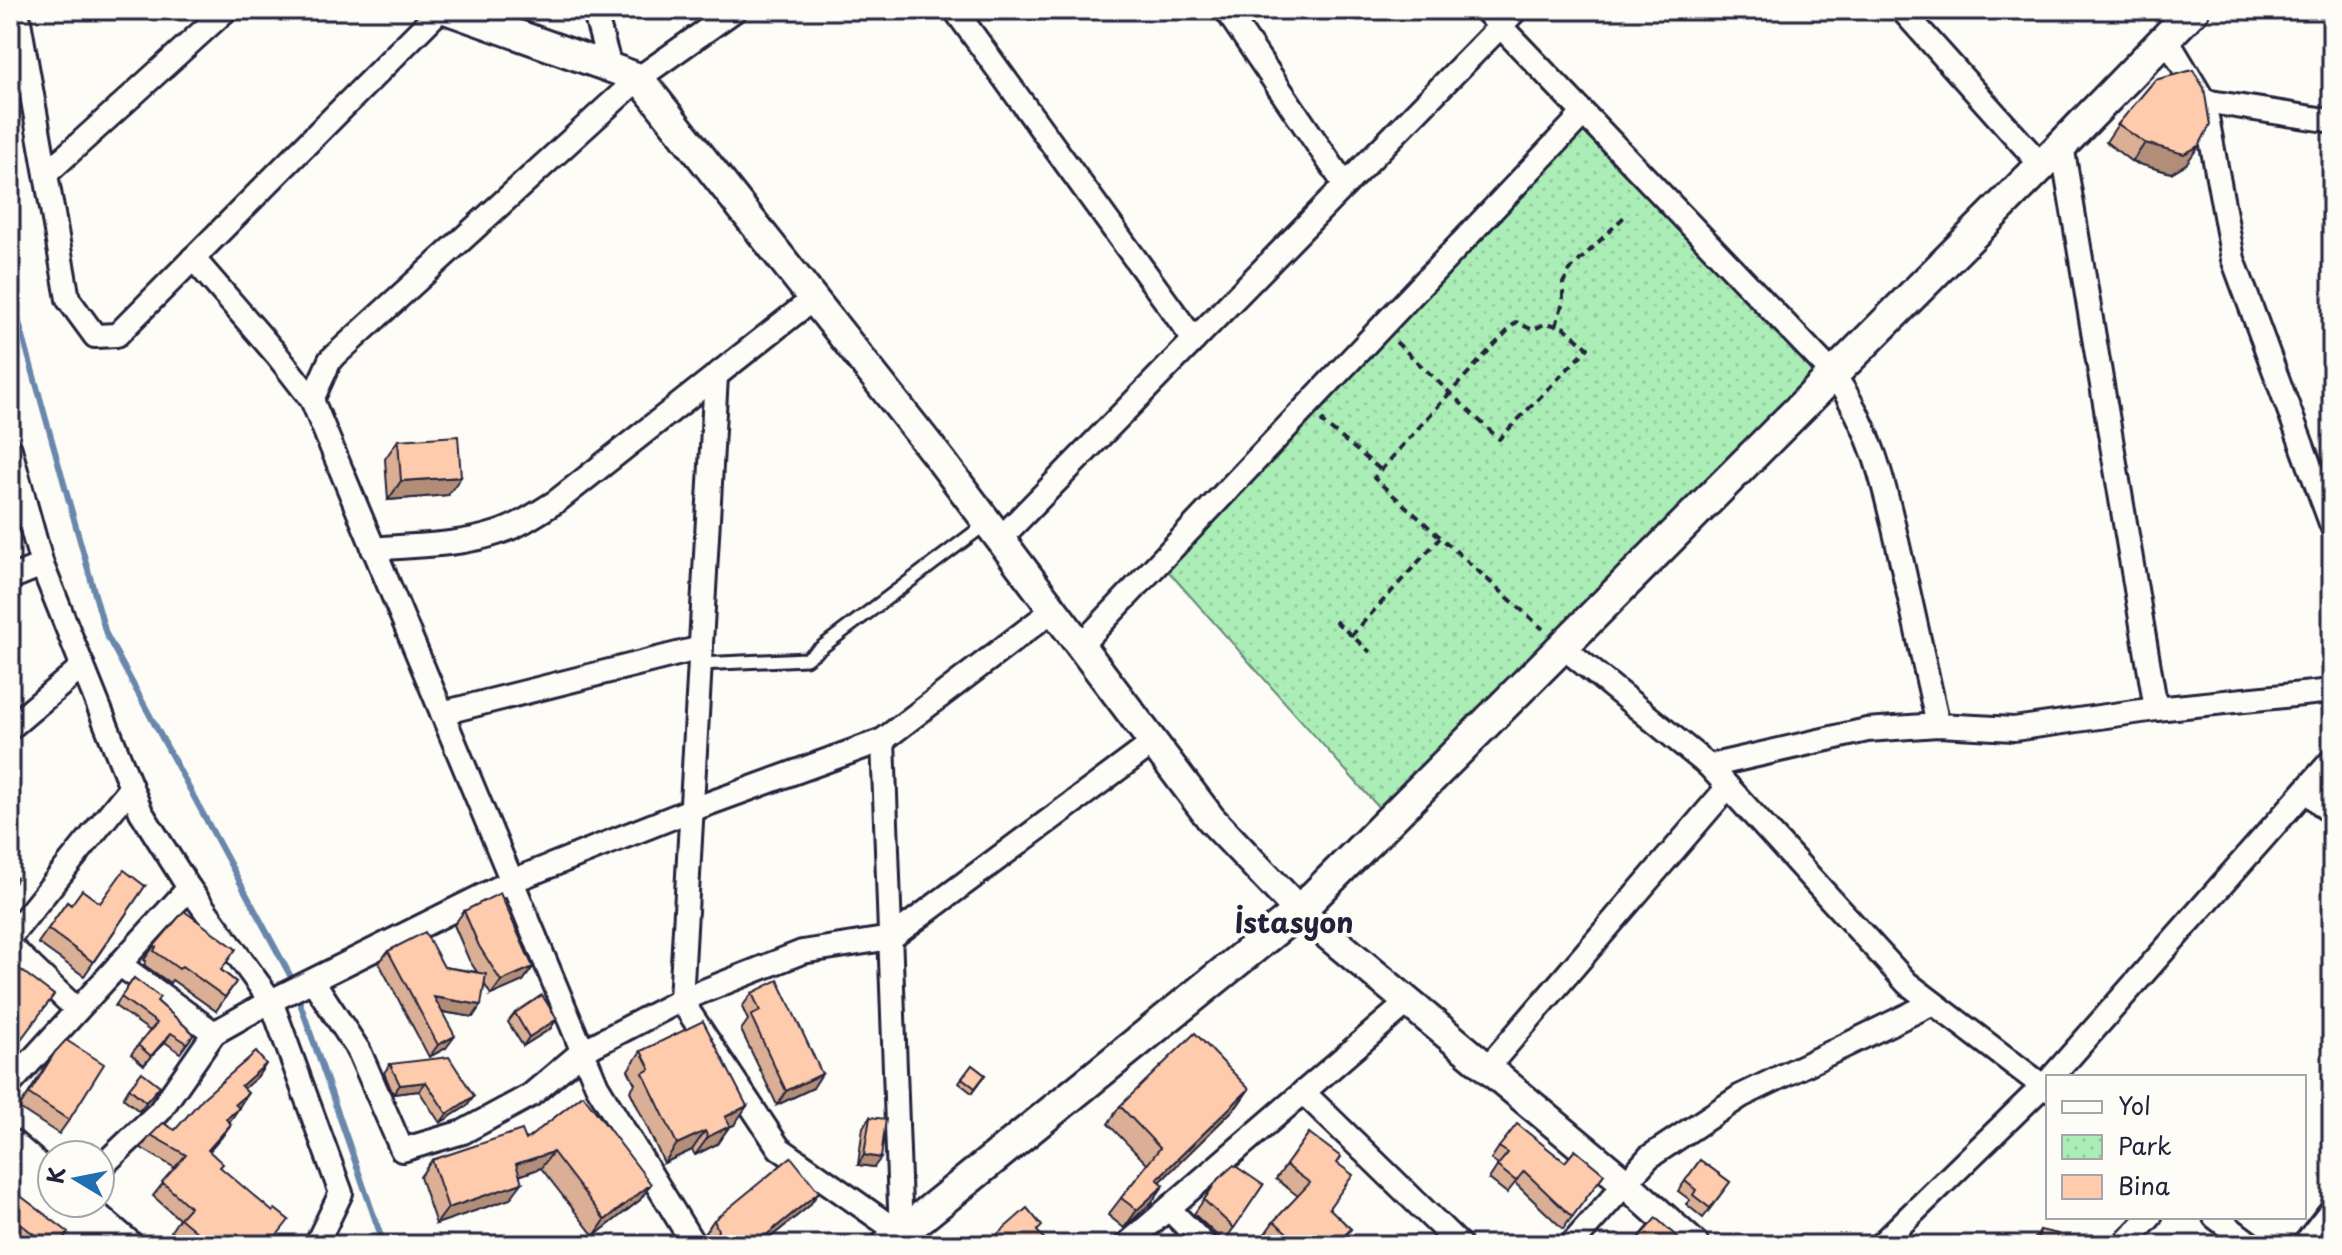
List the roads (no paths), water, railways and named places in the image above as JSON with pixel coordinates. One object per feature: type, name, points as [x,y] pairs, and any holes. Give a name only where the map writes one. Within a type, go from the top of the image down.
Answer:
[{"type":"main road","points":[[899,1241],[1299,911],[2052,156],[2193,10]]},
{"type":"main road","points":[[10,1145],[36,1167]]},
{"type":"main road","points":[[10,1184],[85,1245]]},
{"type":"main road","points":[[97,1219],[127,1245]]},
{"type":"street","points":[[17,10],[68,299],[95,336],[117,335],[440,10]]},
{"type":"street","points":[[47,173],[226,10]]},
{"type":"street","points":[[448,10],[639,78],[994,531],[1211,819],[1299,911],[1624,1182],[1694,1245]]},
{"type":"street","points":[[594,10],[610,67]]},
{"type":"street","points":[[312,400],[330,360],[639,78],[735,10]]},
{"type":"street","points":[[955,10],[1194,340]]},
{"type":"street","points":[[1226,10],[1345,185]]},
{"type":"street","points":[[994,531],[1194,340],[1345,185],[1492,19],[1516,10]]},
{"type":"street","points":[[1902,10],[2052,156],[2156,709]]},
{"type":"street","points":[[1492,19],[1834,375],[1858,412],[1882,476],[1938,725]]},
{"type":"street","points":[[2166,38],[2204,101],[2233,259],[2332,526]]},
{"type":"street","points":[[2204,101],[2332,121]]},
{"type":"street","points":[[1080,646],[1583,114]]},
{"type":"street","points":[[193,258],[312,400],[597,1086],[694,1245]]},
{"type":"street","points":[[373,549],[464,540],[497,533],[525,522],[557,501],[813,299]]},
{"type":"street","points":[[716,376],[681,1000],[779,1148],[899,1241]]},
{"type":"street","points":[[10,449],[42,565],[141,812],[189,888],[277,998],[341,1193],[316,1245]]},
{"type":"street","points":[[10,578],[42,565]]},
{"type":"street","points":[[116,1153],[159,1112],[214,1033],[277,998],[512,881],[691,810],[883,740],[1053,610]]},
{"type":"street","points":[[1563,647],[1709,766],[1907,983],[2046,1083]]},
{"type":"street","points":[[442,713],[700,656]]},
{"type":"street","points":[[10,728],[83,666]]},
{"type":"street","points":[[1709,766],[1867,730],[1938,725],[2014,729],[2156,709],[2332,691]]},
{"type":"street","points":[[883,740],[899,1241]]},
{"type":"street","points":[[310,982],[359,1051],[402,1150],[463,1132],[531,1095],[583,1051],[681,1000],[802,952],[891,938],[1153,743]]},
{"type":"street","points":[[2056,1075],[2332,760]]},
{"type":"street","points":[[10,937],[131,787]]},
{"type":"street","points":[[1487,1068],[1728,787]]},
{"type":"street","points":[[2306,790],[2332,814]]},
{"type":"street","points":[[10,1084],[189,888]]},
{"type":"street","points":[[10,946],[77,1010]]},
{"type":"street","points":[[119,964],[214,1033]]},
{"type":"street","points":[[1126,1245],[1408,1002]]},
{"type":"street","points":[[1571,1245],[1649,1157],[1741,1096],[1933,1003]]},
{"type":"street","points":[[1880,1245],[2046,1086]]},
{"type":"street","points":[[1303,1092],[1460,1245]]},
{"type":"street","points":[[1169,1209],[1205,1245]]},
{"type":"street","points":[[2304,1245],[2332,1209]]},
{"type":"street","points":[[2123,1245],[2148,1219]]},
{"type":"street","points":[[2218,1219],[2252,1245]]},
{"type":"lane","points":[[700,656],[806,659],[994,531]]},
{"type":"waterway","points":[[10,275],[13,301],[106,634],[291,977],[384,1245]]},
{"type":"district","name":"İstasyon","points":[[1294,923]]}]
